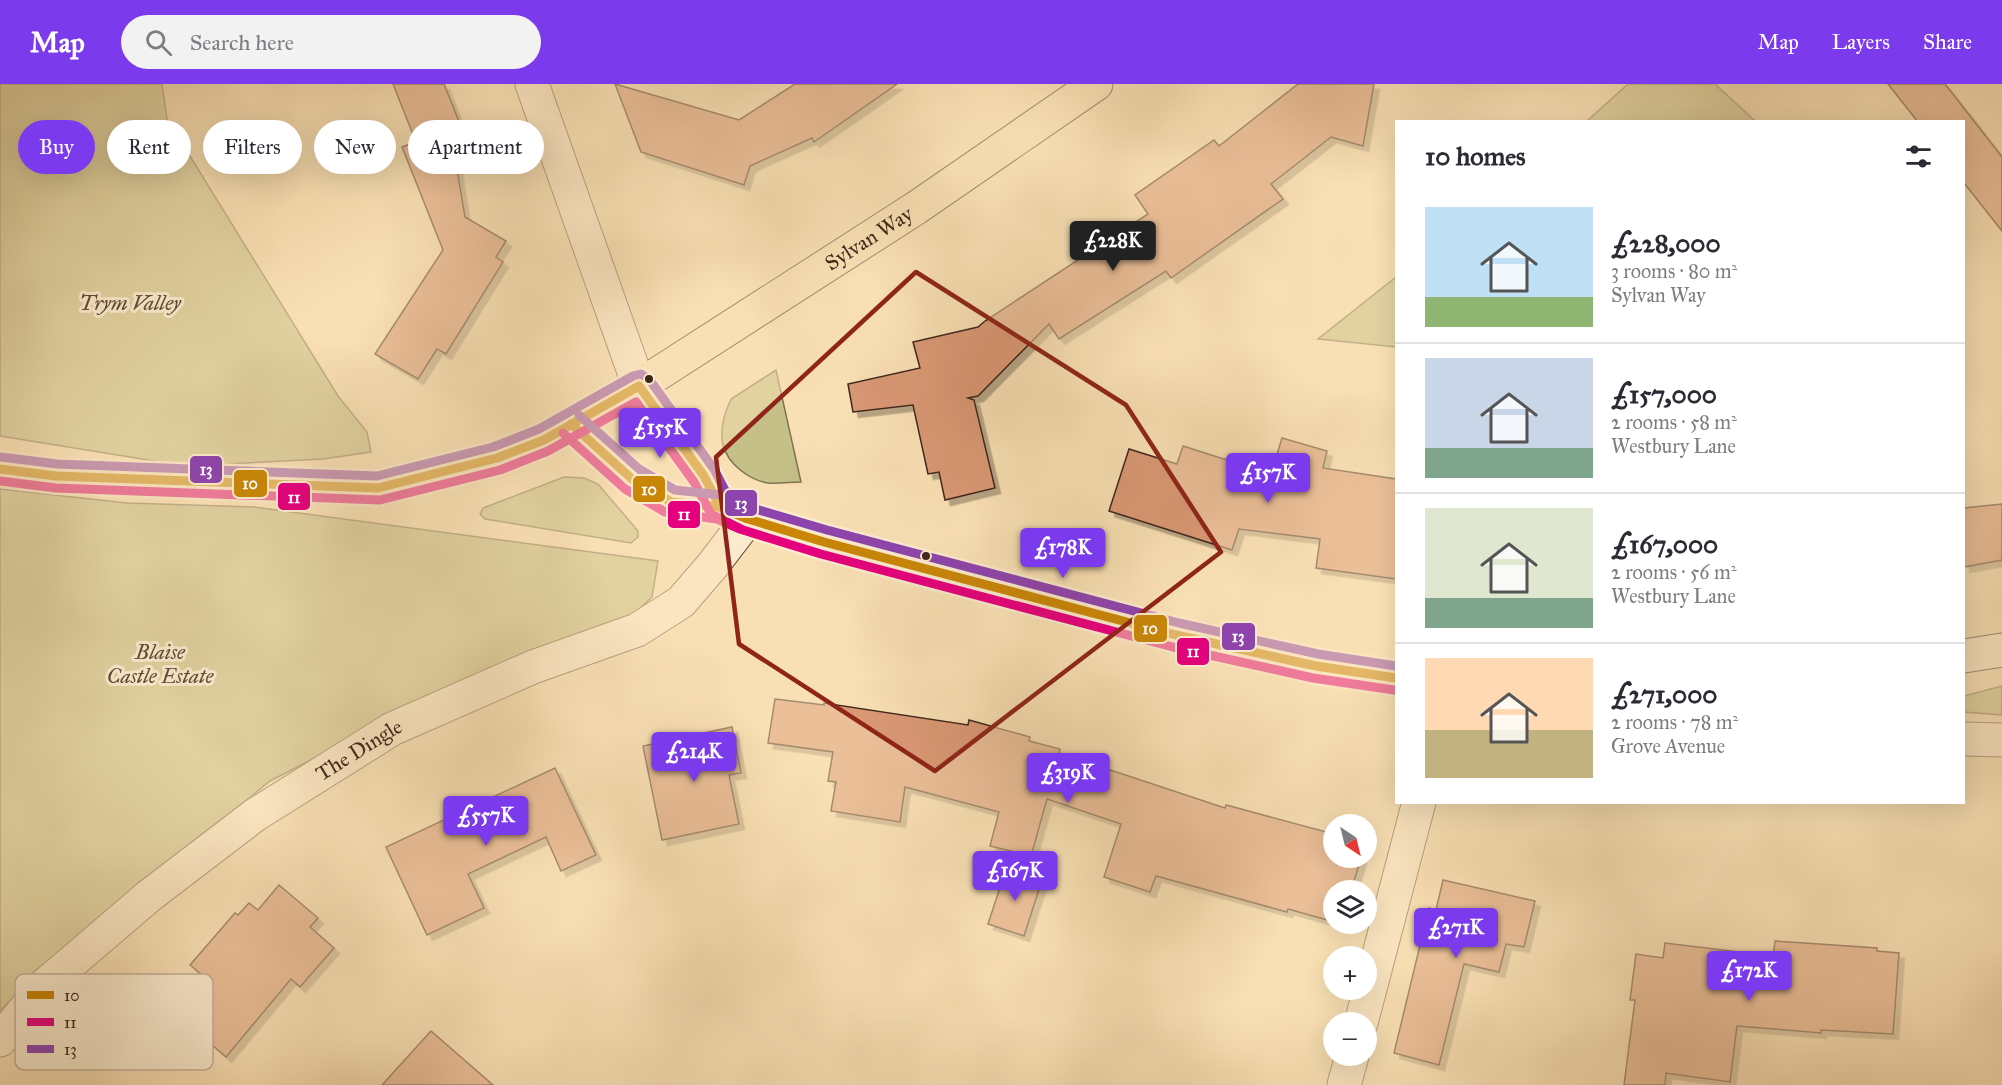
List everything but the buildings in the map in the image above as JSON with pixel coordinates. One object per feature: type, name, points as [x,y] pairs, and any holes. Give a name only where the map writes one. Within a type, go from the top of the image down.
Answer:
[{"type":"main road","name":"Sylvan Way","points":[[0,469],[56,476],[378,488],[497,458],[544,440],[639,386],[916,208],[1096,84]]},
{"type":"street","points":[[532,84],[639,386],[704,476],[734,513]]},
{"type":"street","points":[[571,424],[640,484],[671,502],[734,513],[846,548],[1176,635],[1316,666],[1395,678]]},
{"type":"street","name":"The Dingle","points":[[58,974],[148,896],[255,815],[392,729],[533,667],[637,630],[681,602],[712,566],[734,513]]},
{"type":"street","points":[[1965,656],[2002,650]]},
{"type":"street","points":[[1965,739],[2002,740]]},
{"type":"street","points":[[1364,1012],[1418,804]]},
{"type":"street","name":"The Dingle","points":[[0,1040],[15,1022]]},
{"type":"street","points":[[1344,1085],[1349,1066]]},
{"type":"highlighted area","points":[[916,272],[1126,405],[1221,552],[935,771],[739,644],[716,457]]},
{"type":"green space","name":"Trym Valley","points":[[0,84],[162,84],[168,120],[107,120],[107,174],[191,174],[191,158],[338,396],[367,432],[371,452],[323,459],[185,466],[0,436]]},
{"type":"green space","points":[[1628,84],[1715,84],[1754,120],[1588,120]]},
{"type":"green space","points":[[1395,278],[1395,347],[1318,339]]},
{"type":"green space","points":[[776,370],[801,482],[768,483],[747,475],[729,459],[723,445],[722,427],[731,399]]},
{"type":"green space","points":[[564,477],[584,478],[598,484],[638,531],[638,537],[631,543],[485,519],[480,514],[483,508]]},
{"type":"green space","name":"Blaise Castle Estate","points":[[0,489],[127,503],[254,507],[658,561],[652,597],[623,625],[414,707],[270,781],[52,958],[36,974],[15,974],[15,996],[0,1011]]},
{"type":"green space","points":[[2002,686],[2002,715],[1965,712],[1965,696]]},
{"type":"transit line","name":"13","points":[[1,457],[57,464],[377,476],[493,447],[539,429],[633,376],[641,374],[649,379],[714,469],[729,498],[752,508],[1179,623],[1318,654],[1395,666]]},
{"type":"transit line","name":"10","points":[[0,469],[56,476],[378,488],[497,458],[544,440],[639,386],[704,476],[720,507],[748,519],[824,542],[1176,635],[1316,666],[1395,678]]},
{"type":"transit line","name":"11","points":[[0,481],[56,488],[380,500],[500,470],[548,451],[636,402],[694,482],[711,514],[743,530],[821,554],[1173,647],[1313,678],[1394,690]]},
{"type":"transit line","name":"13","points":[[579,415],[639,469],[675,490],[722,495],[750,507]]},
{"type":"transit line","name":"10","points":[[571,424],[632,479],[671,502],[720,507],[745,518]]},
{"type":"transit line","name":"11","points":[[563,433],[625,489],[665,512],[717,519],[740,529]]}]
